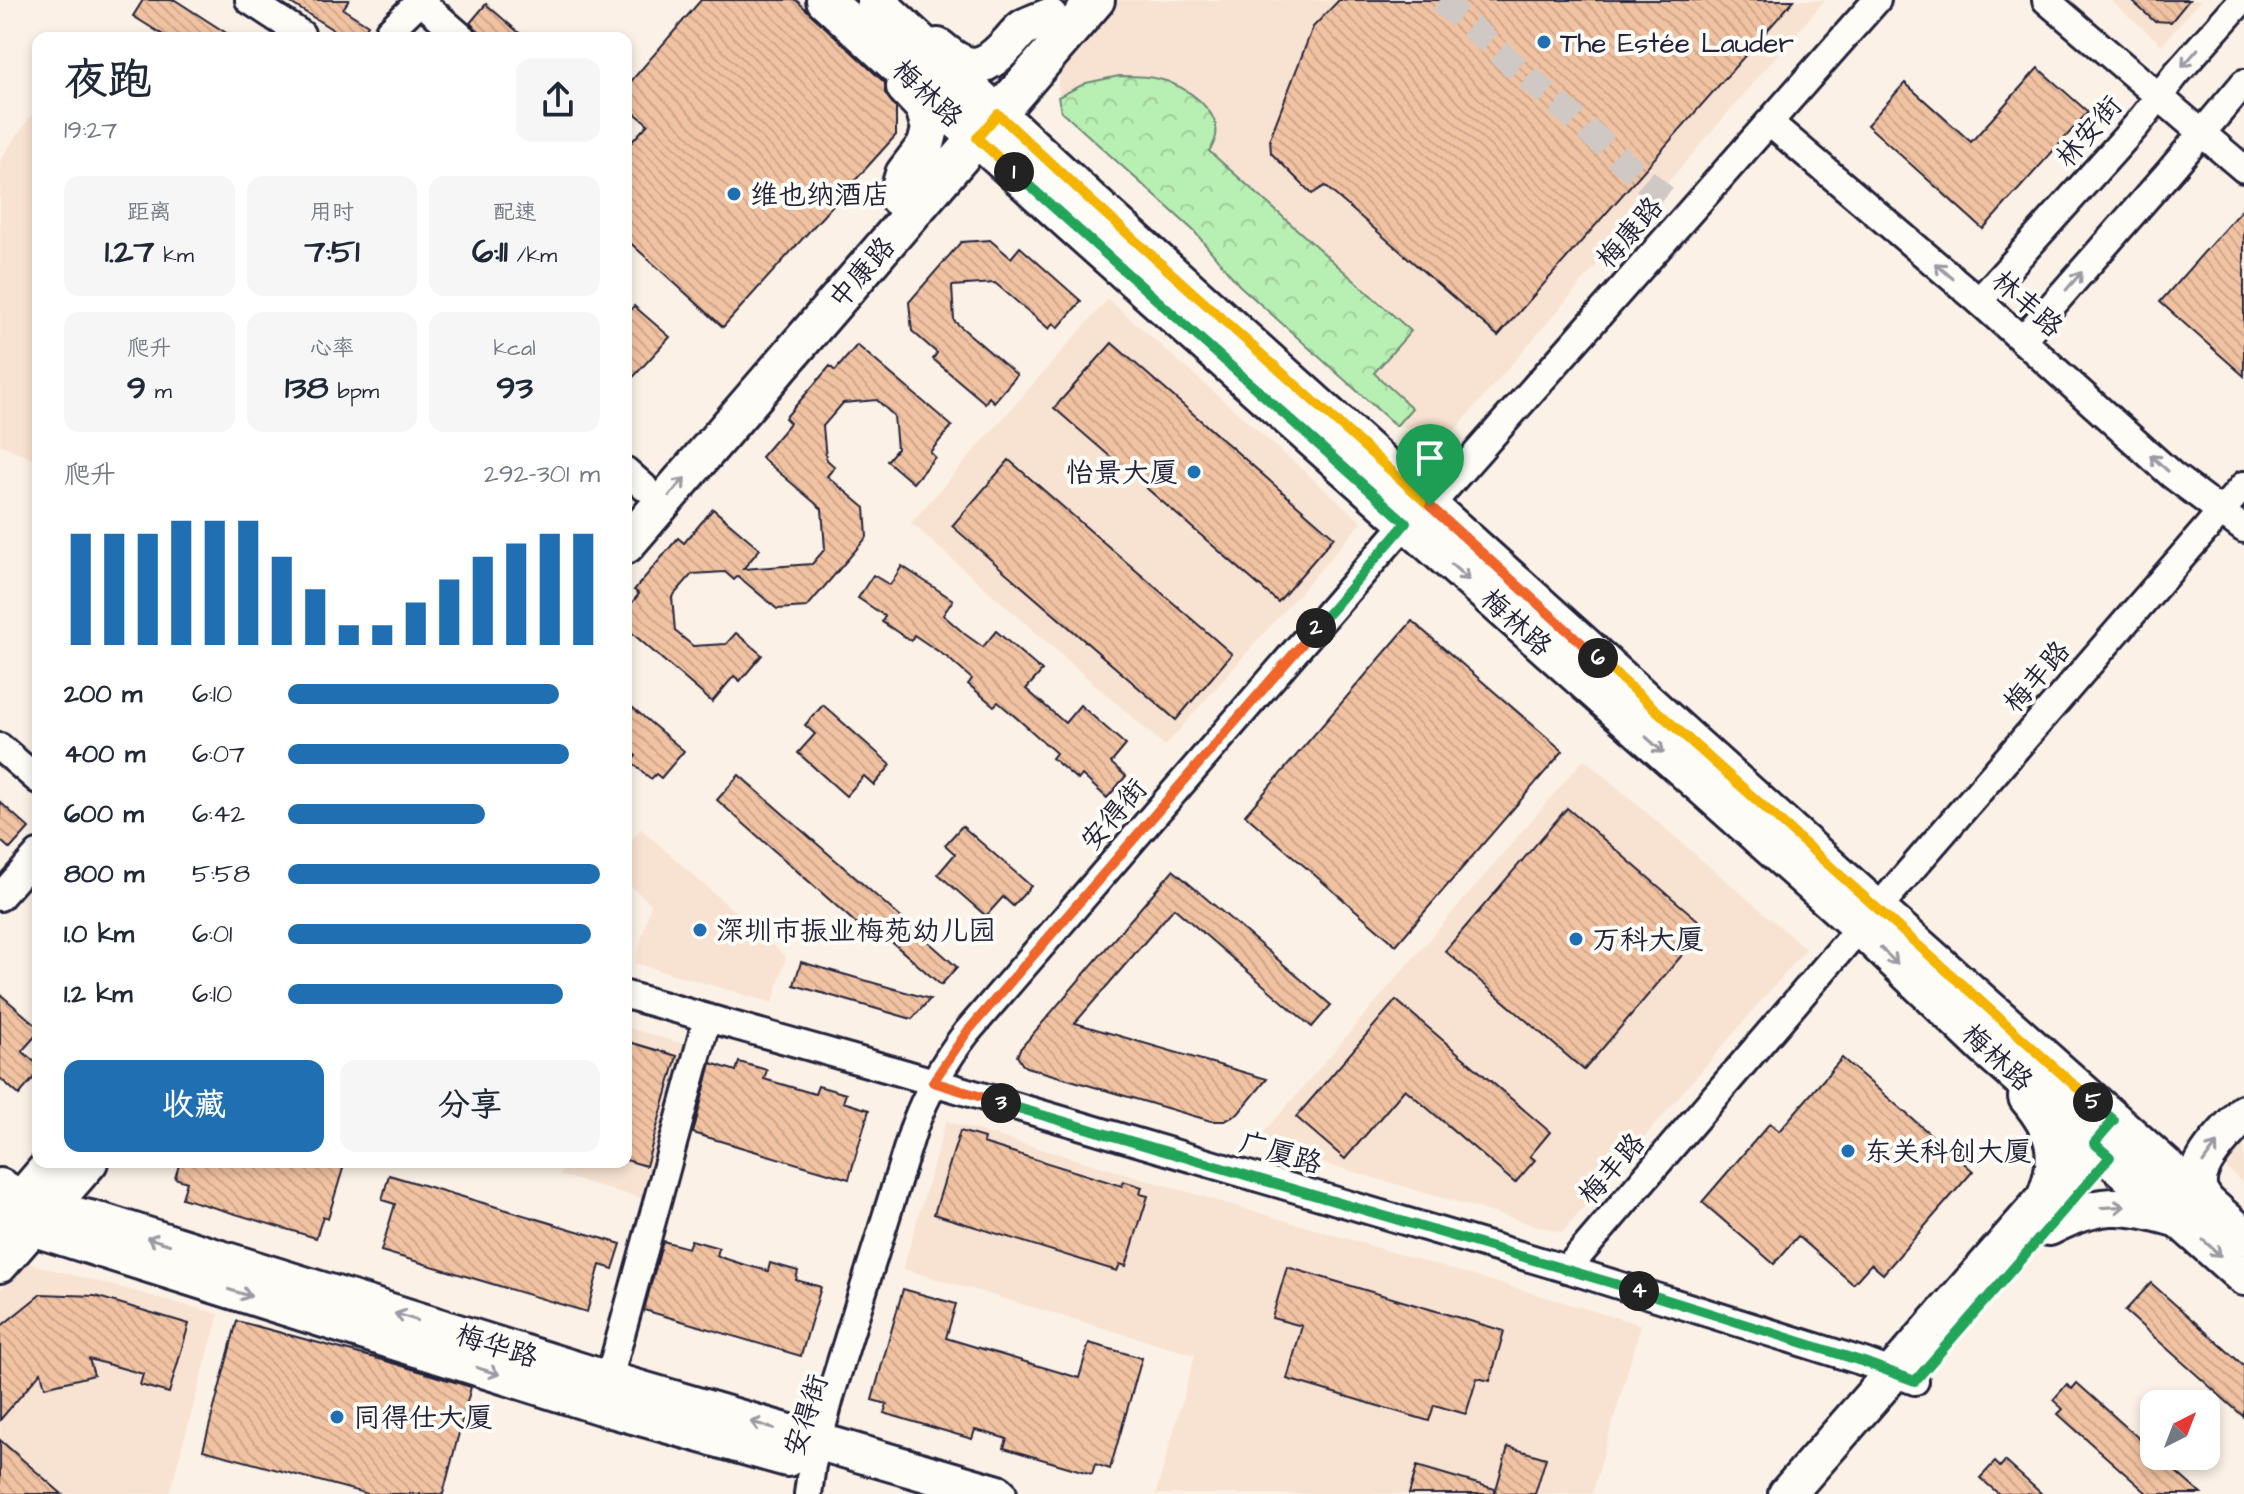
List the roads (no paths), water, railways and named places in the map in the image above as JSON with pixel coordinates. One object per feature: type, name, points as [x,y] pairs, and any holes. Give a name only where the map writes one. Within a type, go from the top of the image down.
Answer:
[{"type":"main road","name":"梅林路","points":[[825,0],[904,48],[1418,521],[1868,918],[2192,1210],[2244,1277]]},
{"type":"main road","name":"梅林路","points":[[875,0],[904,48]]},
{"type":"main road","name":"中康路","points":[[632,538],[1060,17],[1096,0]]},
{"type":"main road","points":[[1060,17],[1049,65],[1029,89],[1025,109],[1030,122],[1070,160],[1079,210],[1028,201],[1004,179],[993,175],[964,179],[937,207],[905,204],[904,174],[926,145],[930,129],[924,107],[903,85],[904,48],[936,45],[956,62],[981,64],[992,61],[1023,27],[1060,17]]},
{"type":"main road","name":"中康路","points":[[632,489],[905,204]]},
{"type":"main road","name":"梅林路","points":[[1868,918],[1985,1047],[2112,1139]]},
{"type":"main road","points":[[1985,1047],[2041,1114],[2054,1143],[2056,1160],[2046,1213]]},
{"type":"main road","points":[[2046,1213],[2072,1216],[2115,1205],[2192,1210],[2199,1189],[2201,1166],[2244,1113]]},
{"type":"main road","points":[[1815,1494],[1904,1377],[2112,1139]]},
{"type":"main road","points":[[0,1264],[15,1211],[48,1168]]},
{"type":"main road","points":[[15,1211],[80,1168]]},
{"type":"main road","name":"梅林路","points":[[2192,1210],[2244,1236]]},
{"type":"main road","name":"梅华路","points":[[15,1211],[605,1393],[818,1467],[912,1494]]},
{"type":"main road","points":[[1787,1494],[1904,1377]]},
{"type":"main road","name":"梅华路","points":[[818,1467],[998,1494]]},
{"type":"street","points":[[249,0],[298,32]]},
{"type":"street","points":[[389,32],[420,0],[456,32]]},
{"type":"street","name":"梅康路","points":[[1418,521],[1877,0]]},
{"type":"street","points":[[2046,0],[2244,169]]},
{"type":"street","name":"林安街","points":[[1979,301],[2136,126],[2242,0]]},
{"type":"street","points":[[2022,340],[2244,83]]},
{"type":"street","name":"林丰路","points":[[1770,123],[1979,301],[2172,475],[2244,529]]},
{"type":"street","name":"梅丰路","points":[[1567,1269],[2244,485]]},
{"type":"street","name":"安得街","points":[[818,1467],[940,1084],[967,1032],[1418,521]]},
{"type":"street","points":[[0,747],[32,775]]},
{"type":"street","points":[[0,897],[32,861]]},
{"type":"street","name":"广厦路","points":[[632,997],[1567,1269],[1904,1377]]},
{"type":"street","points":[[605,1393],[707,1019]]},
{"type":"tunnel","points":[[1440,0],[1685,216]]},
{"type":"place","name":"The Estée Lauder","points":[[1544,42]]},
{"type":"place","name":"维也纳酒店","points":[[734,194]]},
{"type":"place","name":"怡景大厦","points":[[1194,472]]},
{"type":"place","name":"深圳市振业梅苑幼儿园","points":[[700,930]]},
{"type":"place","name":"万科大厦","points":[[1576,939]]},
{"type":"place","name":"东关科创大厦","points":[[1848,1151]]},
{"type":"place","name":"同得仕大厦","points":[[337,1417]]}]
